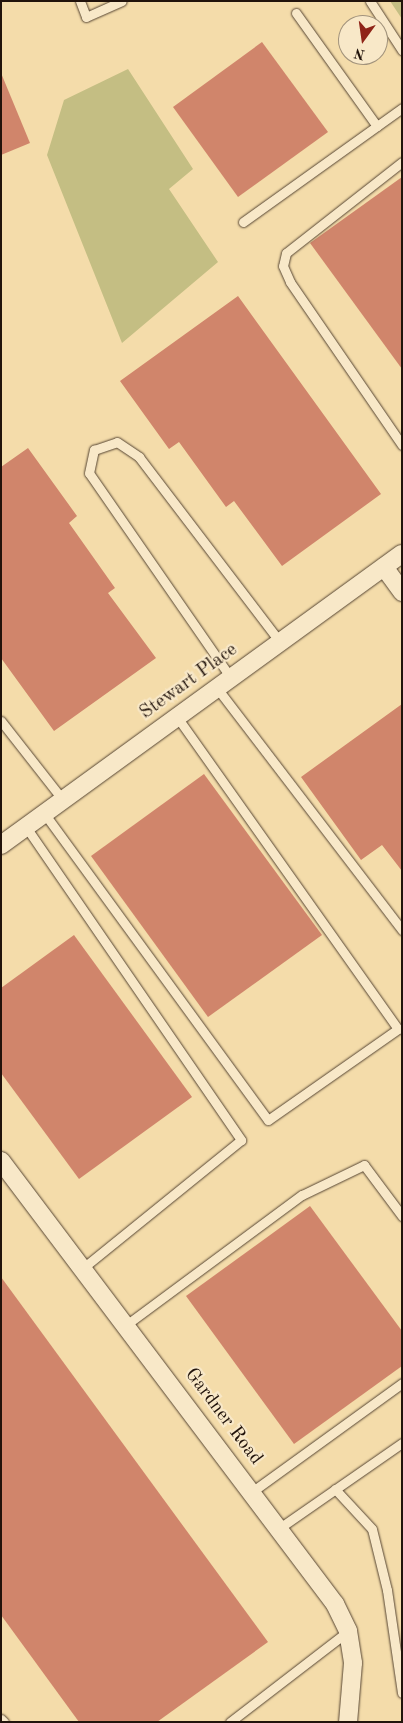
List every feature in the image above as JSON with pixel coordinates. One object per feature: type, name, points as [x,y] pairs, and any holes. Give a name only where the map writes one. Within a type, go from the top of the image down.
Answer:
[{"type":"street","name":"Stewart Place","points":[[1,845],[402,554]]},
{"type":"street","points":[[384,567],[402,592]]},
{"type":"street","name":"Gardner Road","points":[[1,1161],[281,1527],[348,1631],[353,1663],[348,1722]]},
{"type":"lane","points":[[80,1],[86,17],[122,1]]},
{"type":"lane","points":[[370,1],[402,50]]},
{"type":"lane","points":[[296,12],[377,126]]},
{"type":"lane","points":[[243,222],[402,108]]},
{"type":"lane","points":[[402,162],[286,252],[283,266],[290,282],[402,445]]},
{"type":"lane","points":[[280,642],[139,456],[117,442],[94,450],[89,473],[191,620],[224,683],[402,930]]},
{"type":"lane","points":[[44,813],[268,1120],[398,1030],[177,717]]},
{"type":"lane","points":[[1,721],[62,800]]},
{"type":"lane","points":[[26,827],[241,1140],[83,1268]]},
{"type":"lane","points":[[126,1325],[302,1195],[364,1165],[402,1216]]},
{"type":"lane","points":[[253,1491],[402,1383]]},
{"type":"lane","points":[[281,1527],[402,1443]]},
{"type":"lane","points":[[335,1489],[372,1529],[387,1590],[402,1693]]},
{"type":"lane","points":[[230,1722],[348,1631]]},
{"type":"shaded area","points":[[390,1],[402,1],[402,19]]},
{"type":"shaded area","points":[[128,69],[193,169],[169,189],[218,262],[122,343],[47,155],[64,100]]},
{"type":"building","points":[[262,42],[328,132],[238,197],[173,107]]},
{"type":"building","points":[[1,73],[30,143],[1,155]]},
{"type":"building","points":[[402,177],[402,369],[310,243]]},
{"type":"building","points":[[238,296],[381,494],[282,566],[234,501],[226,507],[179,442],[169,449],[120,381]]},
{"type":"building","points":[[28,448],[77,516],[69,523],[115,588],[108,593],[156,658],[54,731],[1,658],[1,467]]},
{"type":"building","points":[[402,704],[402,871],[382,845],[361,860],[301,777]]},
{"type":"building","points":[[204,774],[322,935],[208,1017],[91,856]]},
{"type":"building","points":[[74,935],[192,1097],[79,1179],[1,1073],[1,988]]},
{"type":"building","points":[[310,1206],[402,1331],[402,1366],[294,1444],[186,1296]]},
{"type":"building","points":[[1,1277],[268,1642],[157,1722],[79,1722],[1,1615]]}]
